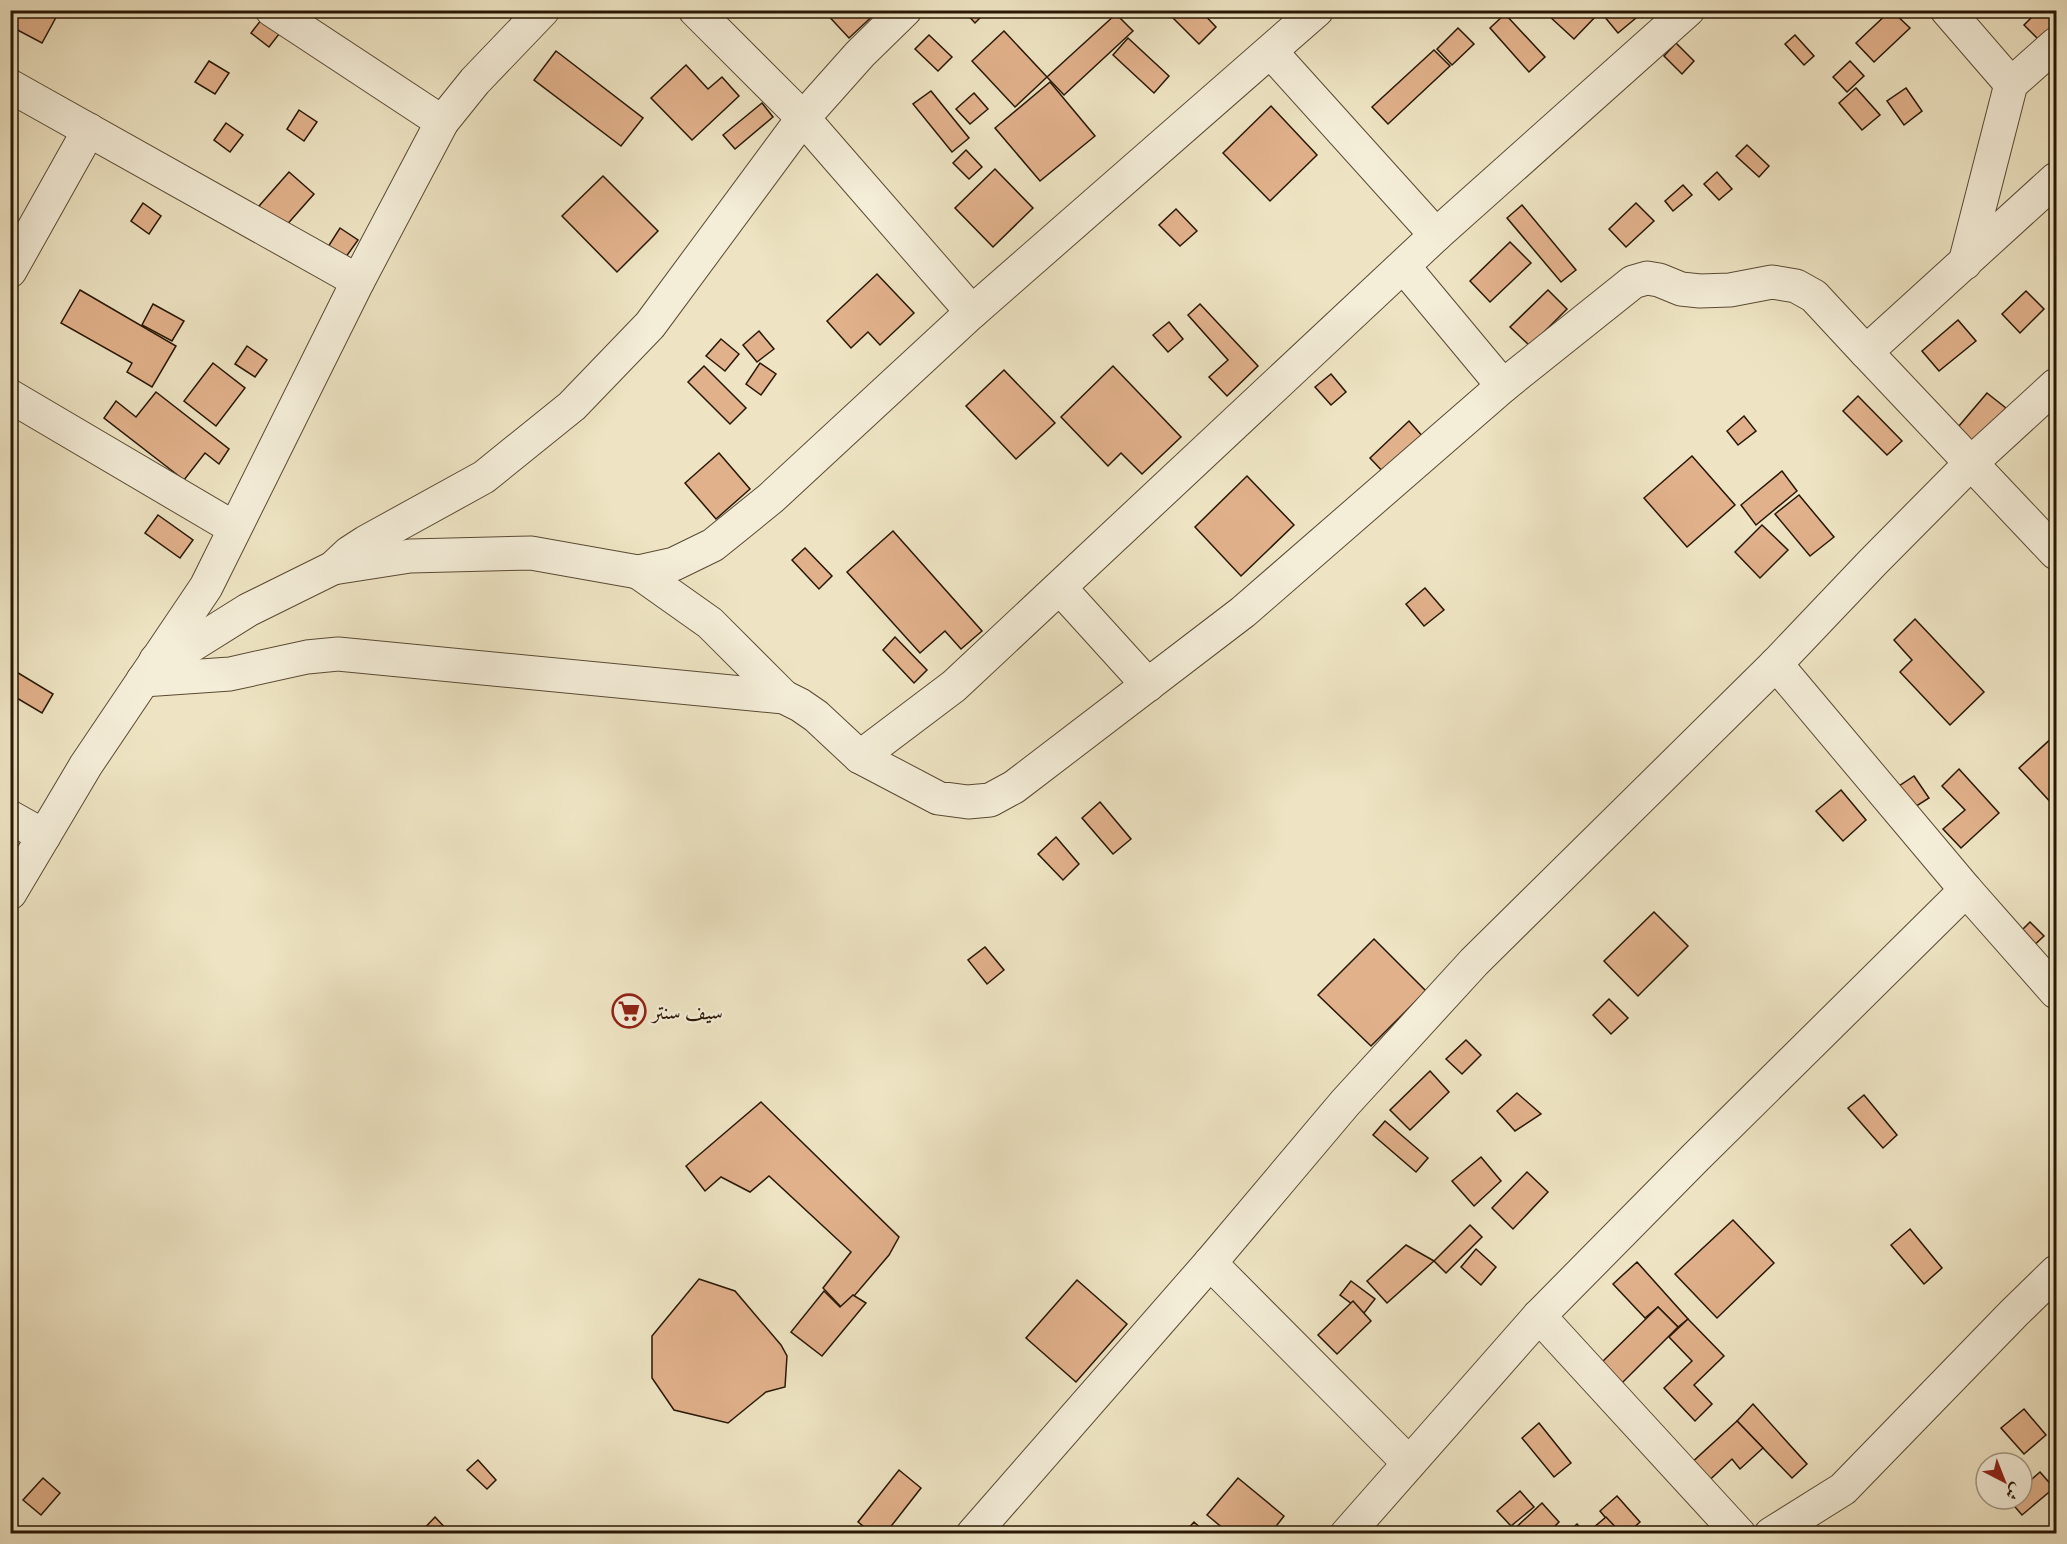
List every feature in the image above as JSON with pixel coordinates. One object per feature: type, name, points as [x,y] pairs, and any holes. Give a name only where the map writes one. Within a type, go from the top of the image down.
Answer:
[{"type":"street","points":[[272,10],[442,122]]},
{"type":"street","points":[[10,892],[86,765],[206,587],[358,281],[442,122],[475,81],[543,10]]},
{"type":"street","points":[[695,10],[803,118],[972,312]]},
{"type":"street","points":[[149,670],[248,610],[333,568],[349,553],[366,542],[484,477],[572,406],[650,325],[803,118],[860,54],[905,10]]},
{"type":"street","points":[[333,568],[410,556],[531,553],[638,572],[674,564],[713,545],[771,498],[972,312],[1317,10]]},
{"type":"street","points":[[860,757],[954,686],[1436,235],[1688,10]]},
{"type":"street","points":[[1947,10],[2012,84]]},
{"type":"street","points":[[1965,263],[2012,84],[2056,44]]},
{"type":"street","points":[[1271,52],[1436,235]]},
{"type":"street","points":[[10,86],[358,281]]},
{"type":"street","points":[[10,271],[89,130]]},
{"type":"street","points":[[1866,352],[2056,179]]},
{"type":"street","points":[[1404,267],[1503,386]]},
{"type":"street","points":[[638,572],[710,623],[784,697],[816,716],[860,757],[938,798],[968,802],[990,800],[1014,787],[1243,612],[1503,386],[1626,286],[1647,278],[1700,291],[1730,290],[1772,282],[1796,286],[1814,296],[2056,553]]},
{"type":"street","points":[[973,1533],[1210,1263],[1345,1103],[1474,962],[1776,664],[1972,462],[2056,385]]},
{"type":"street","points":[[10,396],[234,528]]},
{"type":"street","points":[[1060,588],[1148,685]]},
{"type":"street","points":[[149,670],[230,675],[307,657],[338,654],[784,697]]},
{"type":"street","points":[[1776,664],[1966,890],[2056,992]]},
{"type":"street","points":[[10,817],[44,836]]},
{"type":"street","points":[[1347,1533],[1539,1316],[1966,890]]},
{"type":"street","points":[[1210,1263],[1409,1462]]},
{"type":"street","points":[[1771,1533],[1843,1489],[2056,1272]]},
{"type":"street","points":[[1539,1316],[1739,1533]]},
{"type":"building","points":[[11,10],[60,10],[42,43],[10,26]]},
{"type":"building","points":[[823,10],[879,10],[849,38]]},
{"type":"building","points":[[963,10],[988,10],[975,23]]},
{"type":"building","points":[[1165,10],[1200,10],[1216,27],[1199,44]]},
{"type":"building","points":[[1554,10],[1592,10],[1597,15],[1574,39],[1549,16]]},
{"type":"building","points":[[1599,10],[1629,10],[1636,18],[1618,33]]},
{"type":"building","points":[[1891,10],[1910,28],[1874,62],[1856,43]]},
{"type":"building","points":[[2039,10],[2056,12],[2056,29],[2042,43],[2024,25]]},
{"type":"building","points":[[1116,14],[1133,31],[1064,95],[1047,77]]},
{"type":"building","points":[[1505,14],[1545,57],[1529,72],[1490,28]]},
{"type":"building","points":[[265,15],[283,29],[269,47],[251,33]]},
{"type":"building","points":[[1458,28],[1474,44],[1452,65],[1437,49]]},
{"type":"building","points":[[1004,31],[1047,77],[1015,107],[972,61]]},
{"type":"building","points":[[929,35],[952,57],[938,71],[915,49]]},
{"type":"building","points":[[1795,35],[1814,56],[1804,65],[1785,44]]},
{"type":"building","points":[[1128,38],[1169,76],[1154,93],[1113,55]]},
{"type":"building","points":[[1676,43],[1694,61],[1682,74],[1664,56]]},
{"type":"building","points":[[1434,50],[1450,66],[1388,124],[1372,107]]},
{"type":"building","points":[[556,51],[643,118],[621,146],[534,80]]},
{"type":"building","points":[[209,61],[229,73],[215,94],[195,82]]},
{"type":"building","points":[[1850,61],[1864,76],[1847,92],[1833,77]]},
{"type":"building","points":[[686,65],[708,89],[722,77],[739,96],[692,140],[651,98]]},
{"type":"building","points":[[1050,82],[1095,136],[1040,181],[995,128]]},
{"type":"building","points":[[1856,88],[1880,115],[1862,130],[1839,103]]},
{"type":"building","points":[[1906,88],[1922,111],[1904,125],[1887,101]]},
{"type":"building","points":[[931,91],[969,138],[952,152],[913,104]]},
{"type":"building","points":[[974,93],[988,109],[970,124],[956,109]]},
{"type":"building","points":[[762,103],[773,117],[735,149],[723,135]]},
{"type":"building","points":[[1271,106],[1317,155],[1270,201],[1223,153]]},
{"type":"building","points":[[299,110],[317,122],[304,141],[287,129]]},
{"type":"building","points":[[226,123],[243,135],[230,152],[214,140]]},
{"type":"building","points":[[1747,145],[1769,166],[1759,177],[1736,156]]},
{"type":"building","points":[[966,150],[982,167],[969,179],[953,163]]},
{"type":"building","points":[[995,169],[1033,208],[993,247],[955,208]]},
{"type":"building","points":[[289,172],[314,194],[284,228],[259,206]]},
{"type":"building","points":[[1717,172],[1732,189],[1719,200],[1704,184]]},
{"type":"building","points":[[603,176],[658,231],[617,272],[562,216]]},
{"type":"building","points":[[1683,185],[1692,195],[1673,211],[1665,201]]},
{"type":"building","points":[[143,203],[161,216],[149,234],[131,221]]},
{"type":"building","points":[[1636,203],[1654,221],[1626,247],[1609,229]]},
{"type":"building","points":[[1522,205],[1576,270],[1561,282],[1507,218]]},
{"type":"building","points":[[1176,209],[1197,231],[1180,246],[1159,225]]},
{"type":"building","points":[[340,228],[358,240],[343,261],[326,250]]},
{"type":"building","points":[[1510,242],[1531,263],[1490,302],[1470,281]]},
{"type":"building","points":[[877,274],[914,313],[880,345],[868,332],[851,348],[827,321]]},
{"type":"building","points":[[80,290],[176,346],[152,387],[127,372],[132,363],[61,323]]},
{"type":"building","points":[[1548,290],[1567,309],[1530,346],[1510,327]]},
{"type":"building","points":[[2026,291],[2044,309],[2020,333],[2002,314]]},
{"type":"building","points":[[153,304],[184,321],[172,341],[142,325]]},
{"type":"building","points":[[1200,304],[1258,366],[1227,396],[1209,377],[1228,360],[1188,315]]},
{"type":"building","points":[[1958,320],[1976,341],[1939,371],[1922,351]]},
{"type":"building","points":[[1169,322],[1183,339],[1168,352],[1153,335]]},
{"type":"building","points":[[759,331],[774,349],[757,362],[743,345]]},
{"type":"building","points":[[721,339],[739,354],[725,371],[706,356]]},
{"type":"building","points":[[247,346],[267,360],[255,377],[235,364]]},
{"type":"building","points":[[213,363],[245,388],[216,426],[184,401]]},
{"type":"building","points":[[760,363],[776,374],[761,395],[746,384]]},
{"type":"building","points":[[704,366],[746,408],[730,424],[688,382]]},
{"type":"building","points":[[1113,366],[1181,437],[1142,474],[1121,453],[1108,466],[1061,417]]},
{"type":"building","points":[[1004,370],[1055,423],[1016,459],[966,406]]},
{"type":"building","points":[[1331,374],[1346,392],[1331,405],[1315,387]]},
{"type":"building","points":[[156,392],[229,449],[219,464],[205,453],[184,480],[104,418],[116,401],[136,417]]},
{"type":"building","points":[[1987,393],[2006,408],[1971,448],[1953,433]]},
{"type":"building","points":[[1858,396],[1902,441],[1887,455],[1843,411]]},
{"type":"building","points":[[1744,416],[1756,431],[1738,445],[1727,431]]},
{"type":"building","points":[[1409,421],[1424,438],[1386,475],[1370,458]]},
{"type":"building","points":[[719,453],[750,489],[716,519],[685,483]]},
{"type":"building","points":[[1692,456],[1735,505],[1687,547],[1644,498]]},
{"type":"building","points":[[1782,471],[1797,491],[1756,525],[1741,505]]},
{"type":"building","points":[[1247,476],[1294,525],[1241,576],[1195,527]]},
{"type":"building","points":[[1799,495],[1834,537],[1810,556],[1775,514]]},
{"type":"building","points":[[158,515],[193,540],[180,558],[145,533]]},
{"type":"building","points":[[1762,525],[1788,550],[1760,578],[1735,552]]},
{"type":"building","points":[[893,531],[982,631],[961,649],[945,631],[920,653],[847,572]]},
{"type":"building","points":[[805,548],[832,576],[819,589],[792,560]]},
{"type":"building","points":[[1425,588],[1444,610],[1424,626],[1406,604]]},
{"type":"building","points":[[1915,619],[1984,692],[1950,725],[1900,672],[1912,660],[1894,640]]},
{"type":"building","points":[[895,637],[927,670],[914,683],[883,650]]},
{"type":"building","points":[[10,668],[53,694],[42,713],[10,694]]},
{"type":"building","points":[[2054,736],[2056,762],[2051,768],[2056,774],[2056,808],[2019,768]]},
{"type":"building","points":[[1959,769],[1999,813],[1961,848],[1943,829],[1965,810],[1942,786]]},
{"type":"building","points":[[1914,776],[1929,798],[1907,812],[1893,790]]},
{"type":"building","points":[[1841,790],[1866,820],[1843,841],[1816,811]]},
{"type":"building","points":[[1100,802],[1131,839],[1113,854],[1082,818]]},
{"type":"building","points":[[1056,837],[1079,864],[1063,880],[1038,854]]},
{"type":"building","points":[[1654,912],[1688,946],[1638,996],[1604,961]]},
{"type":"building","points":[[2030,922],[2044,936],[2028,951],[2015,937]]},
{"type":"building","points":[[1374,939],[1426,991],[1371,1046],[1318,995]]},
{"type":"building","points":[[985,947],[1004,970],[987,984],[968,960]]},
{"type":"building","points":[[1609,999],[1628,1018],[1611,1034],[1593,1015]]},
{"type":"building","points":[[1466,1040],[1481,1055],[1462,1074],[1446,1059]]},
{"type":"building","points":[[1430,1071],[1449,1092],[1410,1130],[1390,1110]]},
{"type":"building","points":[[1517,1093],[1541,1114],[1515,1131],[1497,1111]]},
{"type":"building","points":[[1864,1095],[1897,1135],[1883,1148],[1848,1108]]},
{"type":"building","points":[[761,1102],[899,1237],[889,1255],[843,1309],[823,1288],[851,1252],[769,1176],[750,1192],[721,1177],[705,1191],[686,1166]]},
{"type":"building","points":[[1385,1121],[1428,1158],[1416,1172],[1373,1135]]},
{"type":"building","points":[[1481,1157],[1501,1181],[1474,1206],[1452,1181]]},
{"type":"building","points":[[1527,1172],[1548,1192],[1513,1229],[1492,1208]]},
{"type":"building","points":[[1733,1220],[1774,1263],[1717,1318],[1675,1274]]},
{"type":"building","points":[[1470,1225],[1482,1237],[1446,1273],[1434,1261]]},
{"type":"building","points":[[1910,1229],[1942,1268],[1924,1284],[1891,1245]]},
{"type":"building","points":[[1406,1245],[1434,1261],[1387,1303],[1367,1281]]},
{"type":"building","points":[[1476,1249],[1496,1267],[1481,1285],[1461,1267]]},
{"type":"building","points":[[1637,1262],[1688,1319],[1678,1327],[1658,1307],[1645,1318],[1613,1284]]},
{"type":"building","points":[[699,1279],[735,1291],[781,1345],[787,1356],[785,1387],[766,1392],[728,1423],[674,1410],[652,1378],[652,1336]]},
{"type":"building","points":[[1077,1280],[1127,1324],[1076,1382],[1026,1338]]},
{"type":"building","points":[[1351,1281],[1375,1299],[1364,1313],[1340,1295]]},
{"type":"building","points":[[824,1291],[840,1307],[853,1295],[866,1303],[822,1356],[791,1332]]},
{"type":"building","points":[[1353,1301],[1371,1321],[1337,1354],[1318,1335]]},
{"type":"building","points":[[1658,1307],[1678,1327],[1619,1386],[1599,1365]]},
{"type":"building","points":[[1688,1319],[1724,1356],[1694,1385],[1712,1404],[1695,1421],[1664,1388],[1692,1361],[1669,1337]]},
{"type":"building","points":[[1753,1404],[1807,1464],[1792,1478],[1737,1421]]},
{"type":"building","points":[[2024,1409],[2046,1435],[2027,1451],[2021,1451],[2001,1428]]},
{"type":"building","points":[[1737,1421],[1763,1448],[1740,1469],[1732,1459],[1700,1489],[1688,1466]]},
{"type":"building","points":[[1539,1423],[1571,1463],[1554,1477],[1522,1438]]},
{"type":"building","points":[[478,1460],[496,1480],[487,1489],[467,1470]]},
{"type":"building","points":[[899,1470],[921,1488],[885,1534],[873,1534],[858,1522]]},
{"type":"building","points":[[2040,1472],[2054,1488],[2034,1505],[2034,1477]]},
{"type":"building","points":[[43,1478],[60,1493],[41,1515],[23,1500]]},
{"type":"building","points":[[1238,1478],[1284,1516],[1270,1534],[1230,1534],[1207,1515]]},
{"type":"building","points":[[1520,1491],[1534,1507],[1511,1526],[1497,1511]]},
{"type":"building","points":[[1617,1496],[1640,1522],[1627,1534],[1619,1534],[1600,1511]]},
{"type":"building","points":[[1542,1503],[1559,1522],[1547,1534],[1509,1534]]},
{"type":"building","points":[[435,1517],[451,1534],[419,1534]]},
{"type":"building","points":[[1606,1517],[1622,1534],[1586,1534]]},
{"type":"building","points":[[1194,1522],[1207,1534],[1183,1534]]},
{"type":"building","points":[[1577,1524],[1586,1534],[1566,1534]]},
{"type":"place","name":"سيف سنتر","points":[[629,1011]]}]
